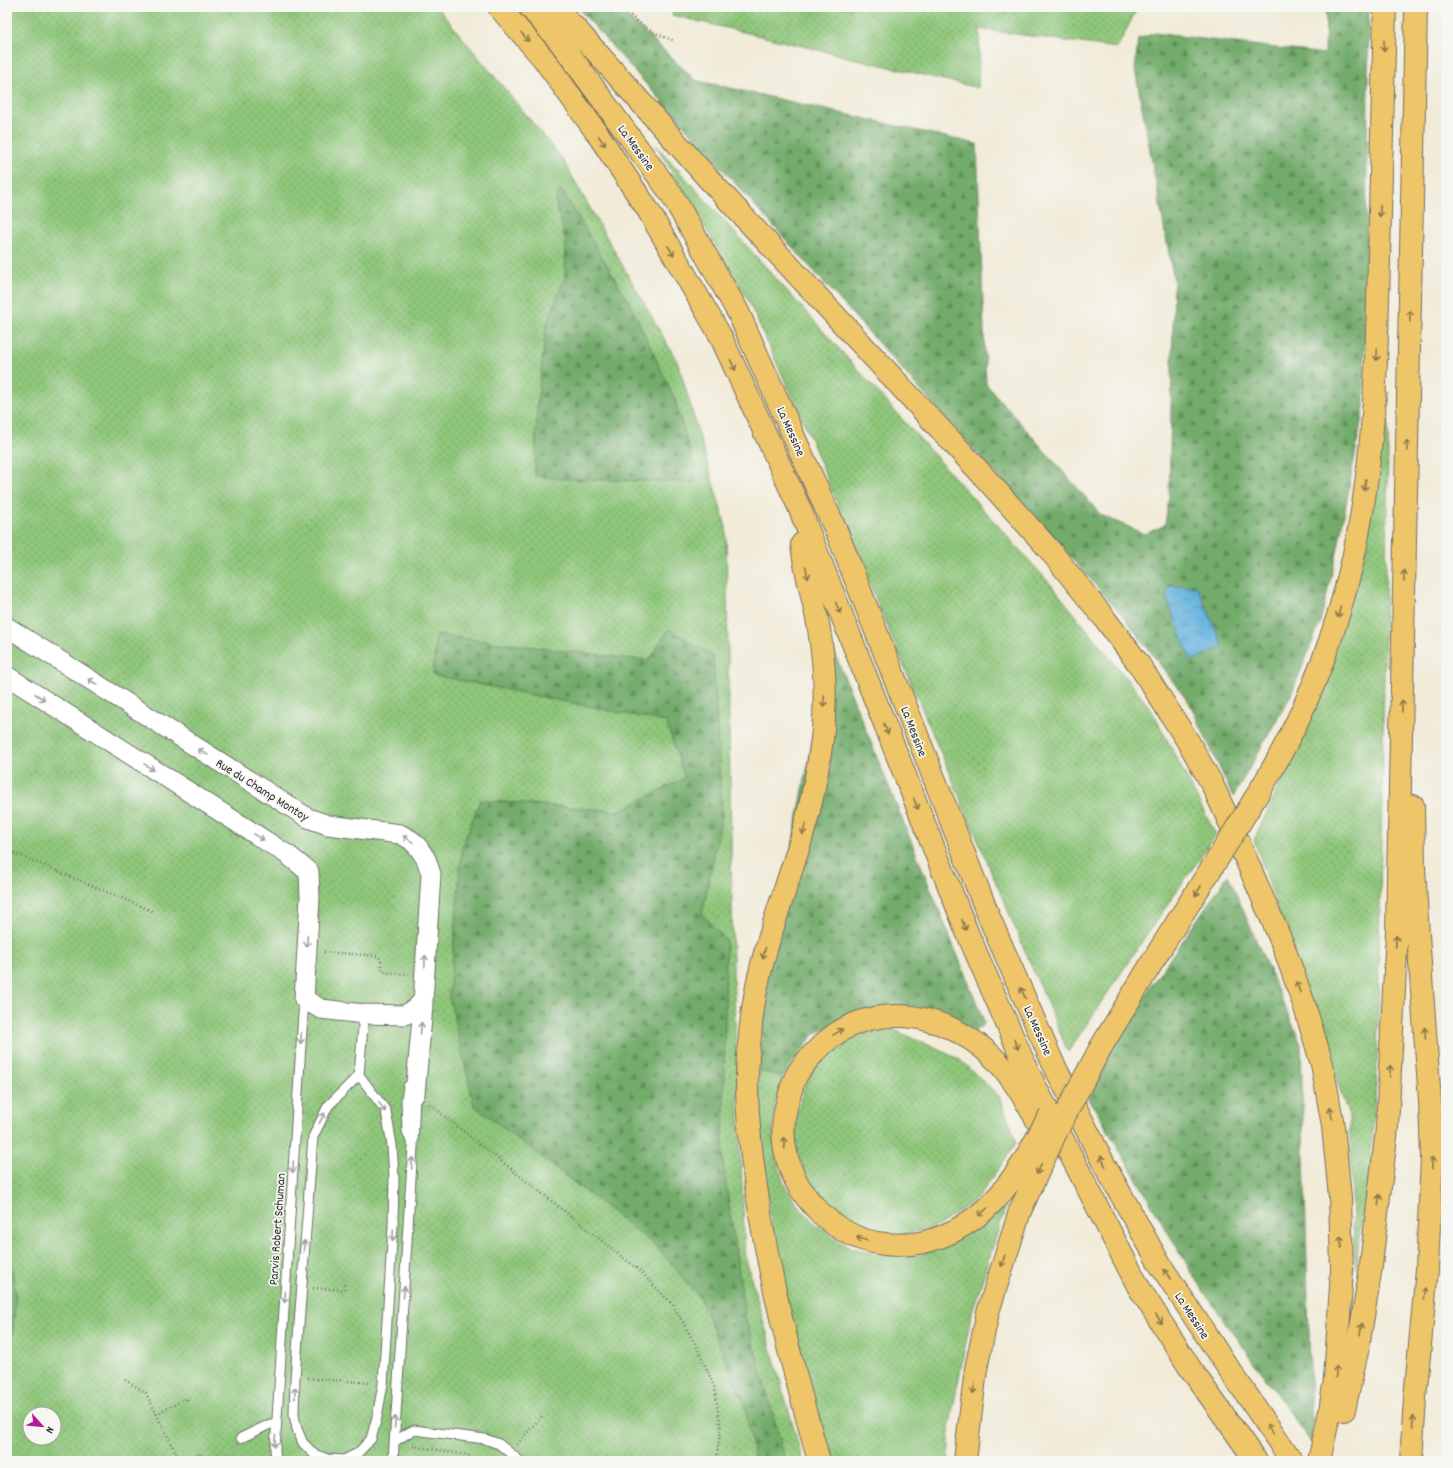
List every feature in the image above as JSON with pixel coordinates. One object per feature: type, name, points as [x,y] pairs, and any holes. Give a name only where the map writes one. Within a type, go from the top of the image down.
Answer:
[{"type":"highway","name":"La Messine","points":[[499,7],[543,58],[597,133],[648,210],[720,335],[798,507],[967,932],[1028,1072],[1138,1286],[1190,1368],[1256,1461]]},
{"type":"highway","name":"La Messine","points":[[530,7],[561,42],[672,195],[738,312],[838,535],[989,917],[1052,1061],[1104,1164],[1159,1263],[1292,1461]]},
{"type":"highway","points":[[555,7],[704,175],[980,472],[1048,548],[1138,663],[1190,743],[1212,784],[1283,945],[1304,1004],[1322,1064],[1333,1126],[1341,1204],[1342,1270],[1336,1379],[1336,1416],[1331,1461]]},
{"type":"highway","points":[[1138,1286],[1019,1091],[993,1057],[960,1032],[922,1018],[909,1016],[886,1016],[869,1019],[850,1025],[834,1034],[820,1046],[796,1076],[784,1115],[783,1134],[790,1169],[808,1200],[831,1223],[858,1238],[876,1243],[894,1245],[922,1243],[937,1239],[977,1217],[991,1204],[1009,1183],[1023,1163],[1099,1040],[1162,946],[1270,774],[1287,742],[1325,653],[1344,594],[1360,524],[1371,436],[1377,356],[1385,7]]},
{"type":"highway","points":[[1319,1461],[1336,1416],[1358,1347],[1370,1273],[1387,1128],[1397,931],[1416,7]]},
{"type":"highway","points":[[798,507],[804,558],[821,637],[824,676],[820,752],[813,792],[802,835],[770,933],[757,982],[750,1033],[747,1083],[752,1160],[764,1241],[784,1335],[819,1461]]},
{"type":"highway","points":[[1401,744],[1413,797],[1414,868],[1430,1101],[1432,1157],[1427,1269],[1411,1461]]},
{"type":"highway","points":[[965,1461],[976,1369],[988,1312],[1020,1211],[1099,1040]]},
{"type":"street","name":"Rue du Champ Montoy","points":[[7,627],[308,818],[328,825],[400,834],[411,840],[418,847],[426,859],[430,874],[425,975],[418,1056],[422,1099]]},
{"type":"street","points":[[7,676],[288,855],[309,872],[310,898],[304,999],[321,1008],[364,1014],[405,1015],[415,1009],[423,1000]]},
{"type":"lane","name":"Parvis Robert Schuman","points":[[276,1461],[276,1424],[304,999]]},
{"type":"lane","points":[[359,1076],[386,1111],[392,1145],[394,1178],[393,1226],[385,1352],[377,1417],[371,1438],[358,1452],[344,1460],[314,1454],[303,1443],[297,1429],[294,1415],[295,1378],[313,1137],[328,1106],[359,1076],[364,1014]]},
{"type":"lane","points":[[413,1147],[407,1131],[406,1100],[409,1077],[418,1056]]},
{"type":"lane","points":[[393,1461],[413,1147],[422,1099]]},
{"type":"lane","points":[[241,1438],[270,1424],[276,1424]]},
{"type":"lane","points":[[394,1442],[408,1432],[414,1430],[485,1439],[499,1444],[520,1461]]},
{"type":"path","points":[[622,7],[637,22],[660,36],[676,41]]},
{"type":"path","points":[[7,850],[152,910]]},
{"type":"path","points":[[307,950],[378,956],[381,960],[382,969],[387,973],[425,975]]},
{"type":"path","points":[[422,1099],[428,1111]]},
{"type":"path","points":[[422,1099],[640,1271],[673,1304],[697,1347],[714,1386],[720,1428],[716,1461]]},
{"type":"path","points":[[301,1287],[344,1290],[345,1283]]},
{"type":"path","points":[[295,1378],[382,1384]]},
{"type":"path","points":[[125,1380],[146,1393],[180,1461]]},
{"type":"path","points":[[156,1414],[187,1398],[188,1400]]},
{"type":"path","points":[[408,1432],[407,1445],[468,1455],[473,1461]]},
{"type":"green space","points":[[7,7],[437,7],[561,157],[678,363],[726,527],[733,971],[745,1256],[803,1461],[7,1461]]},
{"type":"green space","points":[[577,7],[618,7],[695,80],[977,144],[986,384],[1101,515],[1145,534],[1165,525],[1169,496],[1174,281],[1135,69],[1138,39],[1155,33],[1325,54],[1326,7],[1369,7],[1364,406],[1338,548],[1320,623],[1291,695],[1233,797],[1190,704],[1123,616]]},
{"type":"green space","points":[[674,7],[1138,7],[1117,48],[980,29],[978,88],[672,15]]},
{"type":"green space","points":[[656,145],[1052,586],[1151,709],[1216,835],[1147,934],[1068,1052],[889,631],[806,427],[747,298]]},
{"type":"green space","points":[[561,189],[631,305],[675,400],[694,466],[694,482],[560,479],[535,476],[537,406],[546,328],[565,275],[566,242],[555,201]]},
{"type":"green space","points":[[1389,392],[1377,1073],[1369,1174],[1355,1269],[1349,1116],[1254,840],[1328,674],[1362,561]]},
{"type":"green space","points":[[669,629],[713,656],[722,816],[702,914],[726,940],[723,1163],[745,1315],[786,1461],[755,1461],[745,1407],[700,1298],[656,1246],[474,1105],[449,996],[462,847],[480,800],[619,811],[685,778],[666,722],[433,675],[436,635],[649,661]]},
{"type":"green space","points":[[831,644],[985,1023],[973,1033],[883,1008],[844,1017],[812,1036],[783,1077],[758,1070],[768,972]]},
{"type":"green space","points":[[1228,875],[1301,1044],[1312,1444],[1199,1285],[1087,1095],[1128,1019]]},
{"type":"green space","points":[[895,1030],[959,1059],[999,1096],[1017,1142],[978,1198],[938,1226],[902,1235],[862,1230],[835,1213],[812,1188],[797,1153],[795,1122],[803,1090],[816,1064],[843,1043],[865,1032]]},
{"type":"green space","points":[[758,1070],[783,1077],[775,1103],[773,1130],[776,1155],[783,1182],[799,1207],[817,1225],[846,1246],[879,1255],[919,1255],[943,1247],[1002,1202],[1006,1205],[971,1316],[949,1429],[949,1461],[830,1461],[804,1377],[773,1238],[765,1177]]},
{"type":"green space","points":[[7,1234],[16,1297],[7,1396]]},
{"type":"water","points":[[1170,586],[1197,587],[1223,646],[1191,661],[1166,596]]}]
